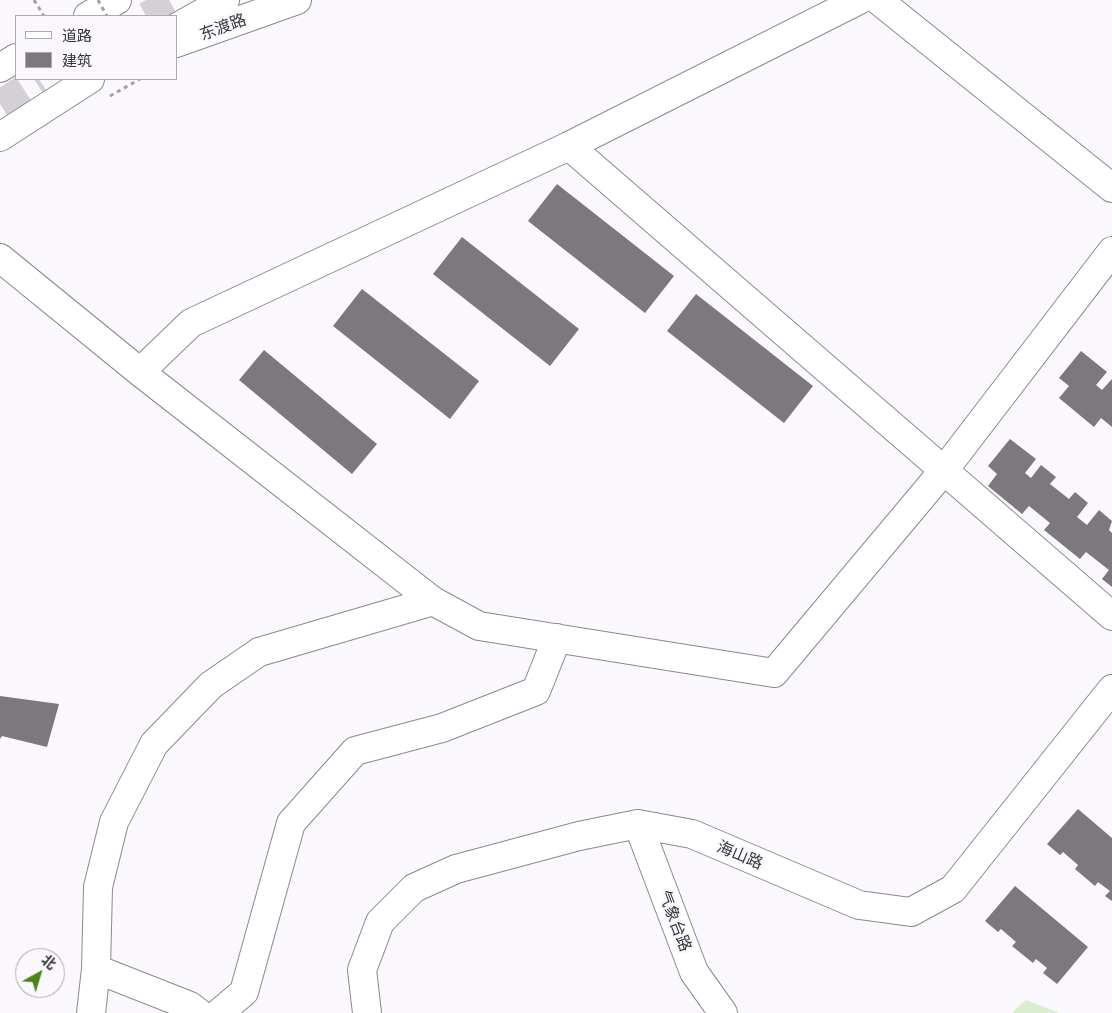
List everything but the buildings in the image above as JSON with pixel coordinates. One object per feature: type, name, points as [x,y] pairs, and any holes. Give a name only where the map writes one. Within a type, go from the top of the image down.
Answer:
[{"type":"street","points":[[90,15],[117,0]]},
{"type":"street","points":[[178,27],[225,0]]},
{"type":"street","name":"东渡路","points":[[178,42],[297,0]]},
{"type":"street","points":[[140,372],[191,323],[569,146],[859,0]]},
{"type":"street","points":[[878,0],[1112,188]]},
{"type":"street","points":[[0,68],[15,59]]},
{"type":"street","points":[[0,137],[96,90]]},
{"type":"street","points":[[569,146],[1112,616]]},
{"type":"street","points":[[0,258],[140,372],[433,601],[479,626],[774,673],[944,469],[1112,252]]},
{"type":"street","points":[[91,1013],[96,969],[98,887],[114,822],[154,744],[211,685],[259,652],[433,601]]},
{"type":"street","points":[[219,1013],[244,992],[291,823],[355,751],[442,728],[536,691],[557,638]]},
{"type":"street","name":"海山路","points":[[366,1013],[362,970],[380,922],[414,888],[456,869],[579,836],[638,824],[692,834],[859,905],[911,912],[953,889],[1112,690]]},
{"type":"street","name":"气象台路","points":[[638,824],[694,972],[722,1013]]},
{"type":"street","points":[[96,969],[190,1006],[198,1013]]},
{"type":"path","points":[[34,0],[43,15]]},
{"type":"path","points":[[98,0],[106,15]]},
{"type":"path","points":[[96,90],[136,80]]},
{"type":"green space","points":[[1026,1000],[1059,1013],[1012,1013]]},
{"type":"tunnel","points":[[148,15],[176,0]]},
{"type":"tunnel","points":[[0,104],[37,80]]}]
